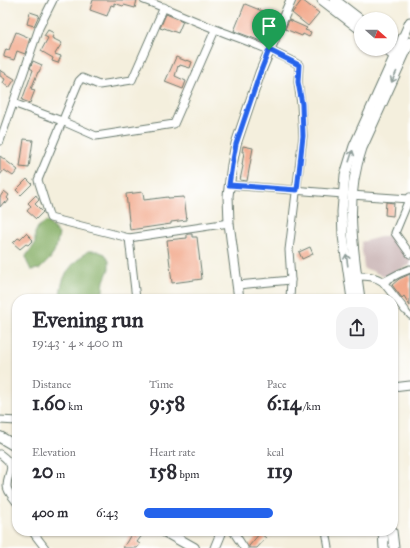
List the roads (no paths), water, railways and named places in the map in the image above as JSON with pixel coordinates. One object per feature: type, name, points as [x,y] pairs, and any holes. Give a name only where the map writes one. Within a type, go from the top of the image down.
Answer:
[{"type":"main road","points":[[0,437],[12,444]]},
{"type":"main road","points":[[173,536],[194,548]]},
{"type":"street","points":[[0,140],[39,28],[53,0]]},
{"type":"street","points":[[144,0],[164,7],[215,30],[269,50],[299,65],[298,82],[302,104],[303,136],[289,250],[290,294]]},
{"type":"street","points":[[239,294],[229,223],[228,196],[232,165],[236,144],[260,73],[291,0]]},
{"type":"street","points":[[322,0],[354,25]]},
{"type":"street","points":[[335,0],[354,15]]},
{"type":"street","points":[[164,7],[132,80],[98,85],[82,78],[79,81],[38,180],[50,218],[129,238],[229,223]]},
{"type":"street","points":[[398,46],[410,22]]},
{"type":"street","points":[[13,103],[62,121],[96,136],[174,124],[215,30]]},
{"type":"street","points":[[398,46],[410,42]]},
{"type":"street","points":[[359,294],[352,236],[351,213],[345,175],[354,146],[398,58],[395,56]]},
{"type":"street","points":[[229,185],[410,198],[395,233],[410,254]]},
{"type":"street","points":[[347,194],[342,212],[343,236],[351,294]]},
{"type":"street","points":[[129,238],[135,294]]},
{"type":"street","points":[[383,282],[410,269]]},
{"type":"street","points":[[357,276],[375,277],[383,282],[393,294]]},
{"type":"street","points":[[238,285],[291,280]]},
{"type":"street","points":[[398,301],[408,313]]},
{"type":"street","points":[[398,386],[410,385]]},
{"type":"street","points":[[0,420],[12,421]]},
{"type":"street","points":[[0,454],[7,459],[11,469],[7,485],[12,496]]},
{"type":"street","points":[[36,536],[45,548]]},
{"type":"street","points":[[215,548],[220,536]]},
{"type":"street","points":[[236,536],[244,548]]},
{"type":"street","points":[[327,536],[329,548]]},
{"type":"street","points":[[383,536],[384,548]]},
{"type":"street","points":[[393,536],[394,548]]}]
